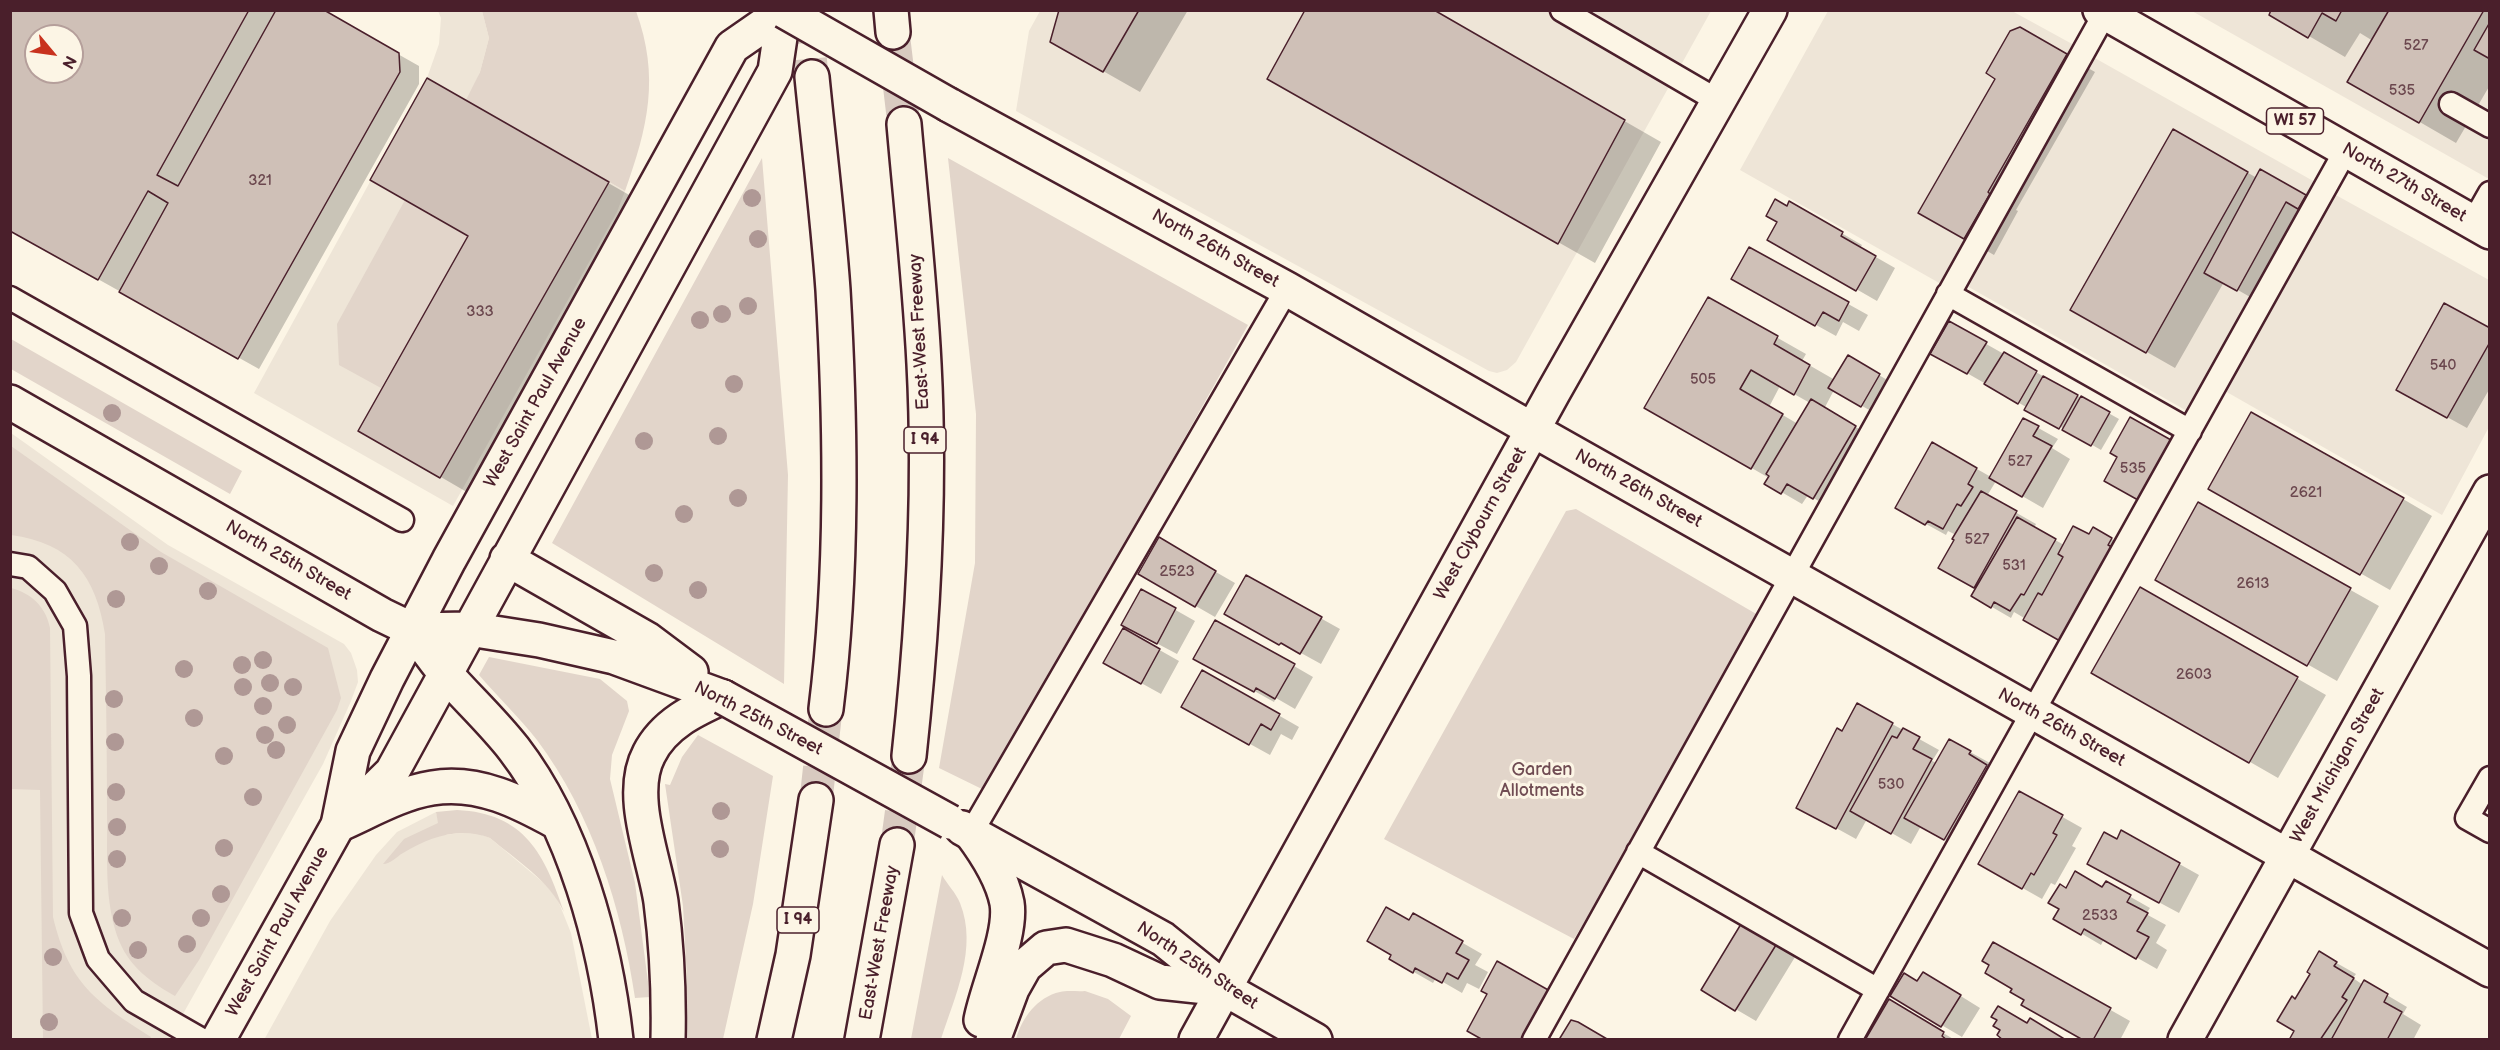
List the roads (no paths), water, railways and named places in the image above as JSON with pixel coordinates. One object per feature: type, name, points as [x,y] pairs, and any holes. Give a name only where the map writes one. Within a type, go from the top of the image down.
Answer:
[{"type":"main road","name":"West Clybourn Street","points":[[1196,1040],[1533,430],[1770,10]]},
{"type":"main road","name":"West Saint Paul Avenue","points":[[338,825],[353,751],[413,630],[732,47],[783,11]]},
{"type":"main road","name":"West Saint Paul Avenue","points":[[218,1040],[338,825],[392,772],[468,628],[775,71],[783,11]]},
{"type":"main road","name":"North 26th Street","points":[[783,11],[949,105],[1287,288],[1533,430],[2490,970]]},
{"type":"main road","name":"North 27th Street","points":[[2102,12],[2481,227]]},
{"type":"main road","points":[[812,77],[832,289],[837,391],[836,580],[826,709]]},
{"type":"main road","name":"East-West Freeway","points":[[904,124],[924,365],[926,472],[920,631],[909,756]]},
{"type":"main road","name":"North 25th Street","points":[[10,402],[382,615],[413,630],[468,628],[539,640],[614,657],[723,697],[1163,939],[1225,989],[1316,1040]]},
{"type":"main road","name":"West Michigan Street","points":[[2184,1040],[2490,492]]},
{"type":"main road","points":[[507,559],[647,639],[723,697],[696,709],[675,723],[648,754],[642,776],[642,805],[661,901],[666,954],[668,1040]]},
{"type":"main road","points":[[413,630],[445,673],[514,749],[544,795],[558,823],[597,932],[616,1040]]},
{"type":"main road","points":[[338,825],[429,789],[454,787],[491,792],[558,823]]},
{"type":"main road","name":"I 94","points":[[774,1040],[792,955],[816,800]]},
{"type":"main road","points":[[960,828],[997,876],[1007,904],[1002,939],[977,1040]]},
{"type":"main road","name":"East-West Freeway","points":[[862,1040],[897,845]]},
{"type":"main road","points":[[993,1040],[1012,989],[1025,966],[1046,948],[1066,945],[1113,960],[1160,982],[1225,989]]},
{"type":"lane","points":[[1562,10],[1720,102]]},
{"type":"lane","points":[[1534,1040],[2102,12]]},
{"type":"lane","points":[[2451,104],[2490,126]]},
{"type":"lane","points":[[1850,1040],[2346,150]]},
{"type":"lane","points":[[2481,227],[2490,193]]},
{"type":"lane","points":[[960,828],[1287,288]]},
{"type":"lane","points":[[1948,294],[2190,431]]},
{"type":"lane","points":[[10,298],[402,520]]},
{"type":"lane","points":[[10,564],[28,567],[56,591],[75,626],[79,676],[81,913],[98,959],[134,1001],[202,1040]]},
{"type":"lane","points":[[2490,778],[2467,818],[2490,831]]},
{"type":"lane","points":[[1638,852],[1878,990]]},
{"type":"tunnel","points":[[806,10],[812,77]]},
{"type":"tunnel","points":[[893,32],[904,124]]},
{"type":"tunnel","points":[[816,800],[826,709]]},
{"type":"tunnel","points":[[897,845],[909,756]]},
{"type":"park label","name":"Garden Allotments","points":[[1542,780]]}]
